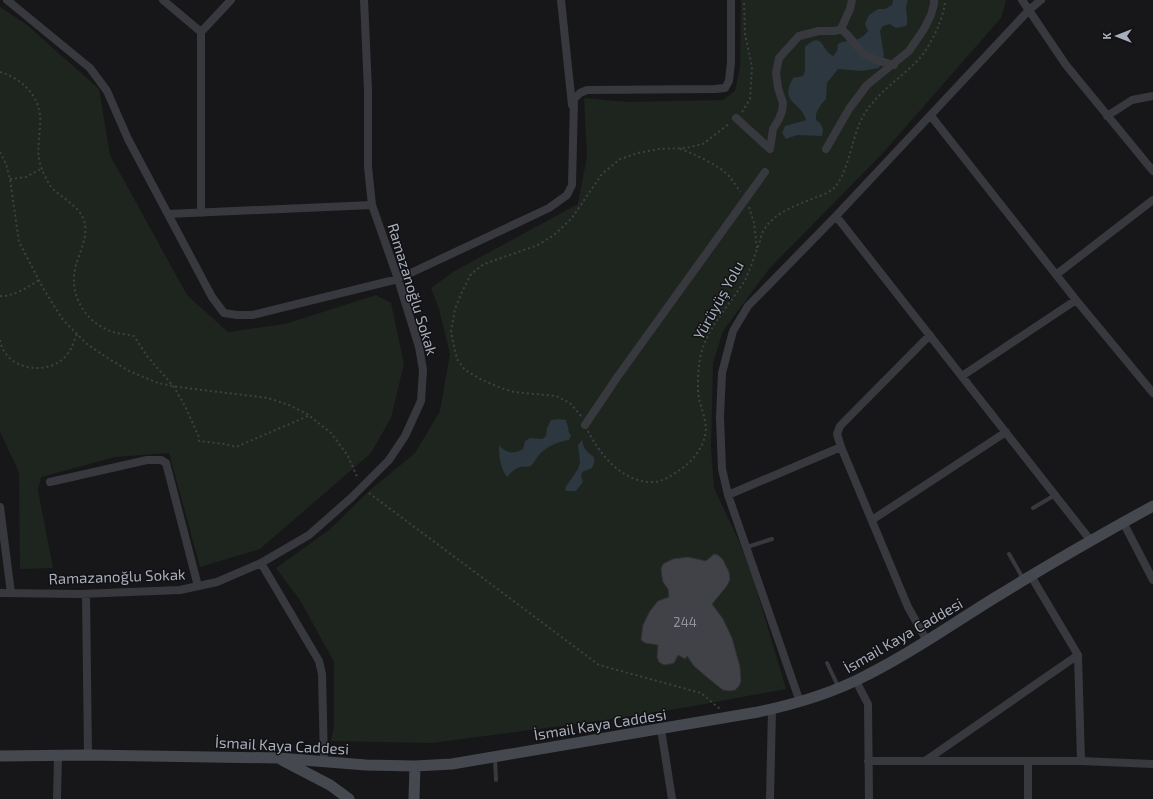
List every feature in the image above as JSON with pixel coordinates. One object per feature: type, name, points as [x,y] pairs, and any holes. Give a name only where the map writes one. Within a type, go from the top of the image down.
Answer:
[{"type":"street","points":[[7,0],[90,68],[107,91],[128,139],[212,297],[224,313],[237,315],[252,315],[398,279],[549,208],[567,195],[572,185],[574,99],[580,93],[587,90],[724,88],[730,81],[731,0]]},
{"type":"street","points":[[163,0],[202,32]]},
{"type":"street","points":[[201,213],[202,32],[231,0]]},
{"type":"street","name":"Ramazanoğlu Sokak","points":[[0,593],[86,594],[180,590],[217,582],[261,563],[309,535],[362,487],[389,460],[405,436],[421,401],[423,370],[419,347],[398,279],[372,205],[368,167],[368,90],[364,0]]},
{"type":"street","points":[[562,0],[573,117]]},
{"type":"street","points":[[736,118],[770,149],[772,129],[781,115],[783,103],[778,88],[776,73],[779,58],[799,36],[819,31],[835,31],[841,29],[850,9],[852,0]]},
{"type":"street","points":[[826,149],[849,109],[867,86],[909,51],[924,29],[931,15],[934,0]]},
{"type":"street","points":[[1022,0],[1066,65],[1153,171]]},
{"type":"street","points":[[800,702],[728,495],[722,469],[720,417],[722,373],[733,331],[748,306],[931,116],[1029,10],[1041,0]]},
{"type":"street","points":[[841,29],[851,38],[864,54],[875,60],[894,65]]},
{"type":"street","points":[[1107,116],[1132,100],[1153,96]]},
{"type":"street","points":[[931,116],[1076,300],[1153,393]]},
{"type":"street","points":[[585,425],[618,376],[765,172]]},
{"type":"street","points":[[1057,274],[1153,200]]},
{"type":"street","points":[[168,214],[372,205]]},
{"type":"street","points":[[836,216],[1091,541]]},
{"type":"street","points":[[962,376],[1076,300]]},
{"type":"street","points":[[927,641],[908,607],[841,447],[837,434],[840,426],[930,335]]},
{"type":"street","points":[[872,520],[1006,432]]},
{"type":"street","points":[[728,495],[841,447]]},
{"type":"street","points":[[50,482],[147,460],[161,460],[166,463],[198,586]]},
{"type":"street","name":"İsmail Kaya Caddesi","points":[[0,756],[88,755],[278,758],[366,765],[415,766],[452,764],[772,710],[800,702],[856,681],[927,641],[1028,578],[1153,506]]},
{"type":"street","points":[[0,507],[11,593]]},
{"type":"street","points":[[1123,522],[1153,580]]},
{"type":"street","points":[[261,563],[319,661],[322,674],[324,761]]},
{"type":"street","points":[[1028,578],[1078,655],[1081,761]]},
{"type":"street","points":[[86,594],[88,755]]},
{"type":"street","points":[[925,761],[1078,655]]},
{"type":"street","points":[[856,681],[868,704],[869,799]]},
{"type":"street","points":[[770,799],[772,710]]},
{"type":"street","points":[[662,729],[672,799]]},
{"type":"street","points":[[57,799],[58,755]]},
{"type":"street","points":[[278,758],[330,785],[349,799]]},
{"type":"street","points":[[868,761],[1081,761],[1153,764]]},
{"type":"street","points":[[1028,761],[1028,799]]},
{"type":"street","points":[[414,799],[415,766]]},
{"type":"lane","points":[[1033,508],[1055,495]]},
{"type":"lane","points":[[747,547],[772,540]]},
{"type":"lane","points":[[1009,554],[1028,578]]},
{"type":"lane","points":[[827,664],[839,688]]},
{"type":"lane","points":[[494,756],[496,780]]},
{"type":"path","name":"Yürüyüş Yolu","points":[[744,0],[745,34],[752,67],[750,99],[739,116],[703,144],[678,149],[660,149],[638,153],[620,159],[602,174],[572,218],[554,235],[538,245],[484,264],[471,274],[455,309],[451,332],[457,359],[465,370],[482,380],[501,388],[514,392],[556,396],[570,403],[580,414],[595,444],[612,463],[625,475],[640,480],[654,482],[676,473],[687,465],[698,452],[705,436],[705,419],[699,397],[701,355],[710,331],[745,279],[764,229],[776,216],[792,207],[833,189],[841,177],[850,154],[856,129],[864,114],[876,97],[919,59],[931,42],[940,22],[945,0]]},
{"type":"path","points":[[0,72],[19,80],[28,88],[35,99],[39,111],[40,124],[38,151],[41,169],[52,188],[66,199],[83,218],[85,228],[83,242],[74,276],[75,290],[79,305],[86,315],[110,332],[134,336],[147,356],[174,386],[185,406],[199,437],[199,441],[236,447],[308,416]]},
{"type":"path","points":[[678,149],[691,153],[707,161],[729,175],[746,199],[754,223],[757,249]]},
{"type":"path","points":[[0,152],[6,164],[10,179],[19,242],[39,280],[63,320],[87,344],[129,371],[158,383],[268,398],[289,405],[308,416],[331,433],[348,456],[362,487],[599,664],[701,693],[730,718]]},
{"type":"path","points":[[10,179],[26,177],[41,169]]},
{"type":"path","points":[[0,296],[13,294],[39,280]]},
{"type":"path","points":[[0,340],[5,354],[13,361],[24,367],[37,369],[56,364],[66,356],[77,334]]},
{"type":"shaded area","points":[[741,0],[1006,1],[1001,18],[882,154],[769,269],[723,331],[713,363],[711,447],[714,488],[739,541],[754,581],[786,689],[694,706],[605,720],[432,743],[331,741],[334,727],[334,662],[300,600],[276,568],[329,530],[370,490],[415,453],[440,411],[450,354],[439,309],[431,288],[453,272],[578,204],[587,156],[584,98],[627,102],[723,100],[735,91],[740,68]]},
{"type":"shaded area","points":[[893,0],[908,0],[906,7],[907,22],[906,26],[896,28],[890,24],[883,26],[880,31],[884,56],[879,68],[862,71],[838,69],[827,83],[826,99],[816,114],[816,120],[820,123],[823,129],[822,136],[797,135],[786,139],[782,133],[785,126],[806,120],[789,97],[788,93],[789,86],[793,78],[803,76],[805,71],[805,47],[815,40],[819,41],[833,56],[837,51],[838,44],[860,38],[864,35],[868,31],[865,24],[869,15],[878,9],[885,9],[892,5]]},
{"type":"shaded area","points":[[0,7],[26,24],[99,89],[110,155],[187,295],[228,332],[285,324],[376,295],[391,303],[404,364],[391,418],[371,453],[260,549],[200,567],[169,453],[115,457],[41,477],[38,490],[53,568],[20,569],[19,472],[0,432]]},
{"type":"shaded area","points":[[551,420],[566,420],[569,433],[571,435],[569,440],[556,443],[549,447],[539,455],[532,465],[518,468],[507,477],[500,462],[499,445],[507,452],[519,451],[523,449],[525,441],[530,438],[542,439],[546,436],[547,428]]},
{"type":"shaded area","points":[[582,440],[583,446],[594,459],[594,464],[592,468],[582,472],[581,476],[583,482],[576,491],[566,491],[565,488],[578,469],[580,462],[578,445]]},
{"type":"building","points":[[714,554],[718,555],[723,560],[729,572],[730,580],[712,604],[723,619],[732,638],[740,667],[741,681],[739,686],[735,690],[730,691],[723,690],[709,679],[694,666],[687,656],[685,659],[678,655],[674,663],[664,665],[659,662],[657,657],[658,645],[645,643],[641,640],[643,625],[650,611],[658,601],[669,597],[668,589],[663,582],[662,577],[661,569],[663,564],[673,559],[688,557],[706,561]]}]
